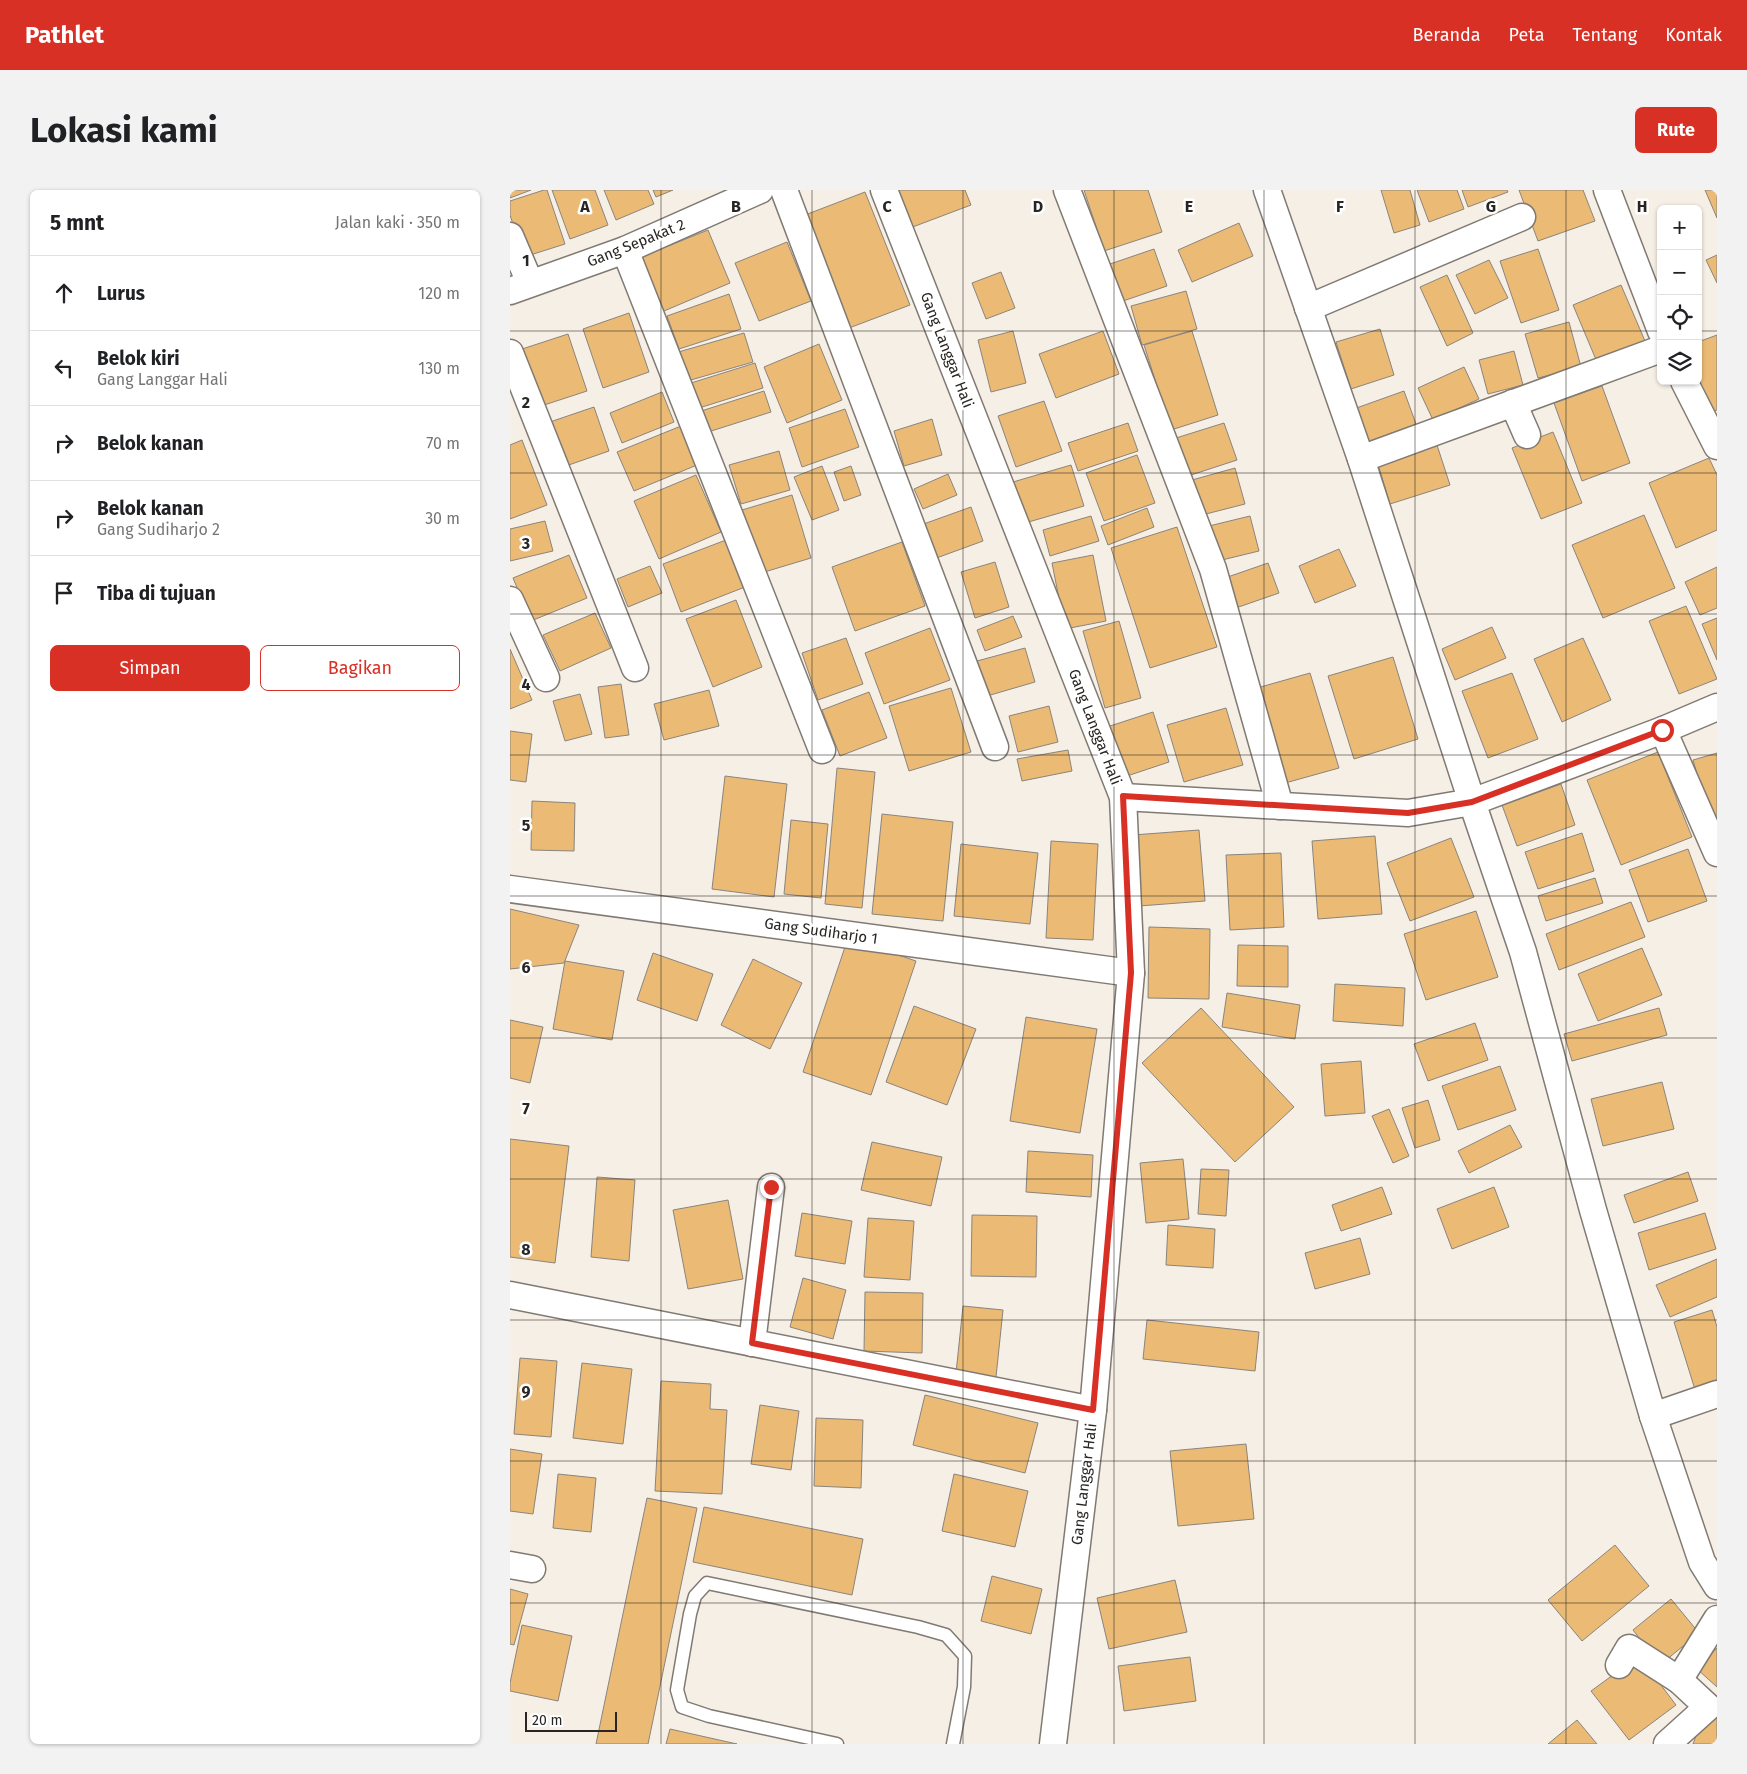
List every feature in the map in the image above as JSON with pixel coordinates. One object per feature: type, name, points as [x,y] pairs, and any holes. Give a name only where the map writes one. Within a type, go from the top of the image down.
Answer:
[{"type":"street","name":"Gang Sepakat 2","points":[[520,287],[625,250],[760,190]]},
{"type":"street","points":[[784,190],[995,747]]},
{"type":"street","name":"Gang Langgar Hali","points":[[884,190],[1123,796],[1131,973],[1093,1410],[1052,1744]]},
{"type":"street","points":[[1067,190],[1213,569],[1280,806]]},
{"type":"street","points":[[1267,190],[1361,459],[1472,802],[1523,952],[1593,1210],[1653,1416],[1702,1562],[1717,1586]]},
{"type":"street","points":[[1607,190],[1657,321]]},
{"type":"street","points":[[1308,308],[1522,216]]},
{"type":"street","points":[[510,236],[520,287]]},
{"type":"street","points":[[625,250],[822,750]]},
{"type":"street","points":[[1361,459],[1657,350]]},
{"type":"street","points":[[510,353],[635,668]]},
{"type":"street","points":[[1686,385],[1717,446]]},
{"type":"street","points":[[1513,403],[1528,435]]},
{"type":"street","points":[[510,600],[546,678]]},
{"type":"street","points":[[1123,796],[1408,813],[1472,802],[1662,730],[1717,707]]},
{"type":"street","points":[[1662,730],[1717,853]]},
{"type":"street","name":"Gang Sudiharjo 1","points":[[510,889],[1131,973]]},
{"type":"street","points":[[752,1343],[771,1187]]},
{"type":"street","points":[[510,1295],[1093,1410]]},
{"type":"street","points":[[1653,1416],[1717,1394]]},
{"type":"street","points":[[1679,1680],[1717,1619]]},
{"type":"street","points":[[1619,1665],[1629,1648],[1679,1680],[1708,1708],[1668,1744]]},
{"type":"lane","points":[[837,1744],[709,1716],[682,1707],[677,1690],[690,1614],[695,1596],[707,1583],[946,1634],[965,1656],[964,1687],[953,1744]]},
{"type":"building","points":[[510,190],[531,190],[510,198]]},
{"type":"building","points":[[547,190],[565,244],[524,257],[510,215],[510,201]]},
{"type":"building","points":[[552,190],[595,190],[608,225],[570,239]]},
{"type":"building","points":[[604,190],[648,190],[654,204],[616,220]]},
{"type":"building","points":[[653,190],[673,190],[656,197]]},
{"type":"building","points":[[895,190],[965,190],[971,205],[910,228]]},
{"type":"building","points":[[1084,190],[1148,190],[1162,232],[1104,251]]},
{"type":"building","points":[[1381,190],[1410,190],[1420,225],[1394,233]]},
{"type":"building","points":[[1417,190],[1457,190],[1464,209],[1429,222]]},
{"type":"building","points":[[1462,190],[1507,190],[1508,192],[1468,207]]},
{"type":"building","points":[[1519,190],[1583,190],[1595,221],[1538,241]]},
{"type":"building","points":[[1705,190],[1717,190],[1717,218]]},
{"type":"building","points":[[865,192],[910,305],[849,328],[805,215]]},
{"type":"building","points":[[1239,223],[1253,256],[1192,282],[1178,250]]},
{"type":"building","points":[[708,230],[730,283],[664,311],[641,257]]},
{"type":"building","points":[[787,242],[811,301],[759,321],[735,263]]},
{"type":"building","points":[[1154,249],[1167,286],[1123,301],[1110,264]]},
{"type":"building","points":[[1538,249],[1559,310],[1521,323],[1500,261]]},
{"type":"building","points":[[1717,255],[1717,283],[1706,260]]},
{"type":"building","points":[[1489,260],[1508,298],[1475,314],[1456,275]]},
{"type":"building","points":[[1001,272],[1015,308],[986,319],[972,283]]},
{"type":"building","points":[[1447,275],[1473,333],[1447,346],[1420,287]]},
{"type":"building","points":[[1621,285],[1645,341],[1597,362],[1573,305]]},
{"type":"building","points":[[1186,291],[1197,329],[1142,345],[1131,306]]},
{"type":"building","points":[[729,294],[741,329],[679,349],[667,316]]},
{"type":"building","points":[[629,313],[649,372],[603,388],[583,329]]},
{"type":"building","points":[[1569,322],[1581,367],[1538,378],[1525,334]]},
{"type":"building","points":[[1380,329],[1394,375],[1351,389],[1336,342]]},
{"type":"building","points":[[1013,331],[1026,383],[991,392],[978,340]]},
{"type":"building","points":[[1103,331],[1119,374],[1056,398],[1039,354]]},
{"type":"building","points":[[1192,331],[1218,415],[1171,430],[1144,345]]},
{"type":"building","points":[[744,333],[753,362],[684,382],[675,353]]},
{"type":"building","points":[[568,334],[587,391],[535,408],[516,351]]},
{"type":"building","points":[[1717,335],[1717,410],[1705,414],[1699,385],[1702,385],[1702,341]]},
{"type":"building","points":[[819,344],[842,400],[787,423],[764,367]]},
{"type":"building","points":[[1514,351],[1523,385],[1488,394],[1479,360]]},
{"type":"building","points":[[755,363],[763,388],[699,408],[691,383]]},
{"type":"building","points":[[1464,367],[1479,399],[1433,420],[1418,388]]},
{"type":"building","points":[[1602,386],[1630,463],[1582,481],[1554,403]]},
{"type":"building","points":[[764,391],[771,412],[705,433],[698,412]]},
{"type":"building","points":[[1404,391],[1416,424],[1361,444],[1348,411]]},
{"type":"building","points":[[662,392],[674,422],[622,443],[610,413]]},
{"type":"building","points":[[1044,401],[1062,451],[1016,467],[998,416]]},
{"type":"building","points":[[594,407],[609,451],[563,467],[547,423]]},
{"type":"building","points":[[845,409],[859,447],[802,467],[789,428]]},
{"type":"building","points":[[932,419],[942,455],[904,466],[894,431]]},
{"type":"building","points":[[1128,423],[1138,451],[1078,471],[1068,443]]},
{"type":"building","points":[[1224,423],[1237,460],[1188,476],[1176,438]]},
{"type":"building","points":[[681,426],[697,465],[634,491],[617,452]]},
{"type":"building","points":[[1553,432],[1582,503],[1541,519],[1512,448]]},
{"type":"building","points":[[522,440],[547,505],[510,519],[510,445]]},
{"type":"building","points":[[1436,442],[1450,485],[1390,504],[1377,461]]},
{"type":"building","points":[[779,451],[790,490],[741,504],[729,465]]},
{"type":"building","points":[[1137,455],[1155,503],[1104,521],[1086,473]]},
{"type":"building","points":[[1709,458],[1717,475],[1717,530],[1676,548],[1649,483]]},
{"type":"building","points":[[1071,465],[1084,506],[1025,523],[1013,482]]},
{"type":"building","points":[[822,466],[839,510],[812,520],[794,477]]},
{"type":"building","points":[[851,466],[861,495],[844,501],[834,472]]},
{"type":"building","points":[[1235,468],[1245,504],[1202,515],[1192,480]]},
{"type":"building","points":[[948,474],[957,495],[923,509],[914,489]]},
{"type":"building","points":[[696,475],[721,532],[659,559],[634,501]]},
{"type":"building","points":[[792,495],[811,558],[761,573],[742,510]]},
{"type":"building","points":[[971,507],[983,541],[931,560],[918,526]]},
{"type":"building","points":[[1147,508],[1154,527],[1108,545],[1101,526]]},
{"type":"building","points":[[1644,515],[1675,588],[1603,618],[1572,545]]},
{"type":"building","points":[[1091,516],[1099,541],[1050,556],[1043,530]]},
{"type":"building","points":[[1250,516],[1259,551],[1218,561],[1209,526]]},
{"type":"building","points":[[545,521],[553,551],[510,561],[510,529]]},
{"type":"building","points":[[1177,527],[1217,647],[1150,668],[1111,548]]},
{"type":"building","points":[[726,540],[745,587],[681,612],[663,564]]},
{"type":"building","points":[[902,542],[925,606],[855,631],[832,567]]},
{"type":"building","points":[[1339,549],[1356,586],[1315,603],[1299,566]]},
{"type":"building","points":[[569,555],[587,598],[531,621],[513,578]]},
{"type":"building","points":[[1093,555],[1106,621],[1065,629],[1052,563]]},
{"type":"building","points":[[995,562],[1009,607],[975,618],[961,572]]},
{"type":"building","points":[[1268,563],[1279,593],[1230,610],[1219,580]]},
{"type":"building","points":[[650,566],[662,593],[628,607],[617,579]]},
{"type":"building","points":[[1717,567],[1717,608],[1700,615],[1685,582]]},
{"type":"building","points":[[736,600],[762,667],[713,687],[686,619]]},
{"type":"building","points":[[1686,606],[1717,679],[1679,694],[1649,621]]},
{"type":"building","points":[[595,613],[611,648],[560,671],[543,635]]},
{"type":"building","points":[[1013,616],[1022,637],[985,651],[977,630]]},
{"type":"building","points":[[1717,618],[1717,660],[1702,624]]},
{"type":"building","points":[[1119,621],[1141,698],[1105,708],[1083,631]]},
{"type":"building","points":[[1492,627],[1506,658],[1455,680],[1442,649]]},
{"type":"building","points":[[930,628],[950,680],[884,704],[865,653]]},
{"type":"building","points":[[846,638],[863,684],[818,700],[802,653]]},
{"type":"building","points":[[1583,638],[1611,700],[1562,722],[1534,659]]},
{"type":"building","points":[[1025,648],[1035,682],[987,696],[977,661]]},
{"type":"building","points":[[510,649],[532,700],[510,709]]},
{"type":"building","points":[[1393,657],[1418,739],[1354,759],[1328,676]]},
{"type":"building","points":[[1310,673],[1339,768],[1278,785],[1250,690]]},
{"type":"building","points":[[1512,673],[1538,739],[1488,758],[1462,691]]},
{"type":"building","points":[[621,684],[629,735],[605,738],[598,687]]},
{"type":"building","points":[[951,688],[971,752],[909,771],[889,706]]},
{"type":"building","points":[[709,690],[719,726],[664,740],[654,704]]},
{"type":"building","points":[[869,692],[887,738],[840,756],[822,710]]},
{"type":"building","points":[[580,694],[592,734],[565,741],[553,701]]},
{"type":"building","points":[[1049,706],[1058,742],[1018,752],[1009,716]]},
{"type":"building","points":[[1226,708],[1243,765],[1184,782],[1167,725]]},
{"type":"building","points":[[1153,712],[1169,762],[1124,777],[1107,727]]},
{"type":"building","points":[[510,731],[532,734],[526,782],[510,780]]},
{"type":"building","points":[[1068,750],[1072,771],[1022,781],[1017,759]]},
{"type":"building","points":[[1658,752],[1692,837],[1621,865],[1587,780]]},
{"type":"building","points":[[1717,753],[1717,842],[1693,760]]},
{"type":"building","points":[[837,768],[875,772],[862,908],[825,904]]},
{"type":"building","points":[[725,776],[787,784],[774,897],[712,889]]},
{"type":"building","points":[[1561,784],[1575,825],[1517,846],[1502,805]]},
{"type":"building","points":[[532,801],[575,803],[574,851],[531,850]]},
{"type":"building","points":[[882,814],[953,822],[943,921],[872,914]]},
{"type":"building","points":[[791,820],[828,824],[821,898],[784,894]]},
{"type":"building","points":[[1199,830],[1205,901],[1139,906],[1133,835]]},
{"type":"building","points":[[1582,833],[1594,871],[1538,889],[1525,852]]},
{"type":"building","points":[[1375,836],[1382,914],[1318,919],[1312,841]]},
{"type":"building","points":[[1451,838],[1474,897],[1410,921],[1387,863]]},
{"type":"building","points":[[1051,841],[1098,844],[1093,940],[1046,938]]},
{"type":"building","points":[[961,844],[1038,853],[1030,924],[954,916]]},
{"type":"building","points":[[1688,849],[1707,901],[1648,922],[1629,870]]},
{"type":"building","points":[[1281,853],[1284,927],[1230,930],[1226,855]]},
{"type":"building","points":[[1595,878],[1603,903],[1546,921],[1538,896]]},
{"type":"building","points":[[1631,902],[1645,937],[1559,970],[1546,934]]},
{"type":"building","points":[[510,909],[579,925],[564,963],[510,969]]},
{"type":"building","points":[[1476,911],[1498,977],[1426,1000],[1404,934]]},
{"type":"building","points":[[1149,927],[1210,929],[1209,999],[1148,998]]},
{"type":"building","points":[[848,938],[916,961],[871,1095],[803,1072]]},
{"type":"building","points":[[1238,945],[1288,946],[1288,987],[1237,986]]},
{"type":"building","points":[[1642,948],[1662,995],[1598,1021],[1578,974]]},
{"type":"building","points":[[653,953],[713,974],[697,1021],[637,1000]]},
{"type":"building","points":[[753,959],[802,983],[770,1049],[721,1025]]},
{"type":"building","points":[[565,961],[624,971],[612,1040],[553,1029]]},
{"type":"building","points":[[1335,984],[1405,988],[1403,1026],[1333,1021]]},
{"type":"building","points":[[1227,993],[1300,1005],[1295,1039],[1222,1027]]},
{"type":"building","points":[[914,1006],[976,1029],[947,1105],[886,1082]]},
{"type":"building","points":[[1201,1008],[1294,1107],[1235,1162],[1142,1063]]},
{"type":"building","points":[[1659,1008],[1667,1035],[1572,1061],[1564,1034]]},
{"type":"building","points":[[1026,1017],[1097,1029],[1080,1133],[1010,1121]]},
{"type":"building","points":[[510,1020],[543,1027],[530,1083],[510,1078]]},
{"type":"building","points":[[1475,1023],[1488,1060],[1428,1081],[1414,1044]]},
{"type":"building","points":[[1361,1061],[1365,1113],[1325,1116],[1321,1064]]},
{"type":"building","points":[[1500,1066],[1516,1110],[1458,1130],[1442,1086]]},
{"type":"building","points":[[1662,1082],[1674,1129],[1603,1146],[1591,1099]]},
{"type":"building","points":[[1428,1100],[1440,1140],[1415,1148],[1402,1108]]},
{"type":"building","points":[[1389,1109],[1409,1156],[1393,1163],[1372,1116]]},
{"type":"building","points":[[1510,1125],[1522,1147],[1469,1173],[1458,1151]]},
{"type":"building","points":[[510,1139],[569,1146],[555,1263],[510,1257]]},
{"type":"building","points":[[872,1142],[942,1157],[931,1206],[861,1190]]},
{"type":"building","points":[[1028,1151],[1093,1155],[1091,1197],[1026,1192]]},
{"type":"building","points":[[1183,1159],[1189,1219],[1146,1223],[1140,1163]]},
{"type":"building","points":[[1201,1169],[1229,1170],[1226,1216],[1198,1214]]},
{"type":"building","points":[[1688,1172],[1698,1201],[1634,1223],[1624,1195]]},
{"type":"building","points":[[597,1177],[635,1180],[629,1261],[591,1257]]},
{"type":"building","points":[[1382,1187],[1392,1214],[1341,1231],[1332,1205]]},
{"type":"building","points":[[1494,1187],[1509,1227],[1452,1249],[1437,1209]]},
{"type":"building","points":[[728,1200],[743,1279],[688,1289],[673,1210]]},
{"type":"building","points":[[802,1213],[852,1221],[845,1264],[795,1256]]},
{"type":"building","points":[[1705,1213],[1716,1249],[1649,1270],[1638,1233]]},
{"type":"building","points":[[972,1215],[1037,1216],[1036,1277],[971,1276]]},
{"type":"building","points":[[868,1218],[914,1221],[910,1280],[864,1277]]},
{"type":"building","points":[[1168,1225],[1215,1229],[1213,1268],[1166,1265]]},
{"type":"building","points":[[1360,1238],[1370,1274],[1315,1289],[1305,1253]]},
{"type":"building","points":[[1717,1259],[1717,1297],[1670,1317],[1656,1285]]},
{"type":"building","points":[[803,1278],[846,1290],[833,1339],[790,1327]]},
{"type":"building","points":[[865,1292],[923,1293],[922,1353],[864,1351]]},
{"type":"building","points":[[963,1306],[1003,1310],[996,1377],[956,1373]]},
{"type":"building","points":[[1712,1310],[1717,1327],[1717,1390],[1697,1396],[1674,1322]]},
{"type":"building","points":[[1147,1320],[1259,1332],[1255,1371],[1143,1359]]},
{"type":"building","points":[[520,1358],[557,1361],[551,1437],[514,1434]]},
{"type":"building","points":[[582,1363],[632,1369],[623,1444],[573,1438]]},
{"type":"building","points":[[661,1381],[711,1384],[710,1409],[727,1410],[722,1494],[655,1491]]},
{"type":"building","points":[[925,1395],[1038,1423],[1025,1473],[913,1445]]},
{"type":"building","points":[[760,1405],[799,1411],[791,1470],[751,1464]]},
{"type":"building","points":[[816,1418],[863,1420],[861,1488],[814,1486]]},
{"type":"building","points":[[1246,1444],[1254,1519],[1178,1526],[1170,1451]]},
{"type":"building","points":[[510,1449],[542,1454],[533,1514],[510,1511]]},
{"type":"building","points":[[558,1474],[596,1478],[591,1532],[553,1528]]},
{"type":"building","points":[[954,1474],[1028,1491],[1015,1547],[942,1531]]},
{"type":"building","points":[[647,1498],[697,1508],[648,1744],[596,1744]]},
{"type":"building","points":[[704,1507],[863,1539],[852,1595],[693,1562]]},
{"type":"building","points":[[1615,1545],[1649,1586],[1582,1641],[1548,1600]]},
{"type":"building","points":[[992,1576],[1042,1589],[1031,1634],[981,1621]]},
{"type":"building","points":[[1175,1580],[1187,1632],[1109,1649],[1097,1598]]},
{"type":"building","points":[[510,1589],[528,1594],[514,1645],[510,1644]]},
{"type":"building","points":[[1671,1599],[1699,1633],[1660,1665],[1633,1630]]},
{"type":"building","points":[[522,1625],[572,1636],[558,1701],[510,1691]]},
{"type":"building","points":[[1717,1648],[1717,1687],[1697,1669]]},
{"type":"building","points":[[1639,1656],[1676,1705],[1629,1740],[1591,1691]]},
{"type":"building","points":[[1190,1657],[1196,1701],[1124,1711],[1118,1666]]},
{"type":"building","points":[[1705,1712],[1717,1716],[1717,1744],[1693,1744]]},
{"type":"building","points":[[1577,1720],[1597,1744],[1548,1744]]},
{"type":"building","points":[[670,1729],[737,1744],[666,1744]]},
{"type":"route","points":[[771,1187],[752,1343],[1093,1410],[1131,973],[1123,796],[1408,813],[1472,802],[1662,730]]}]
